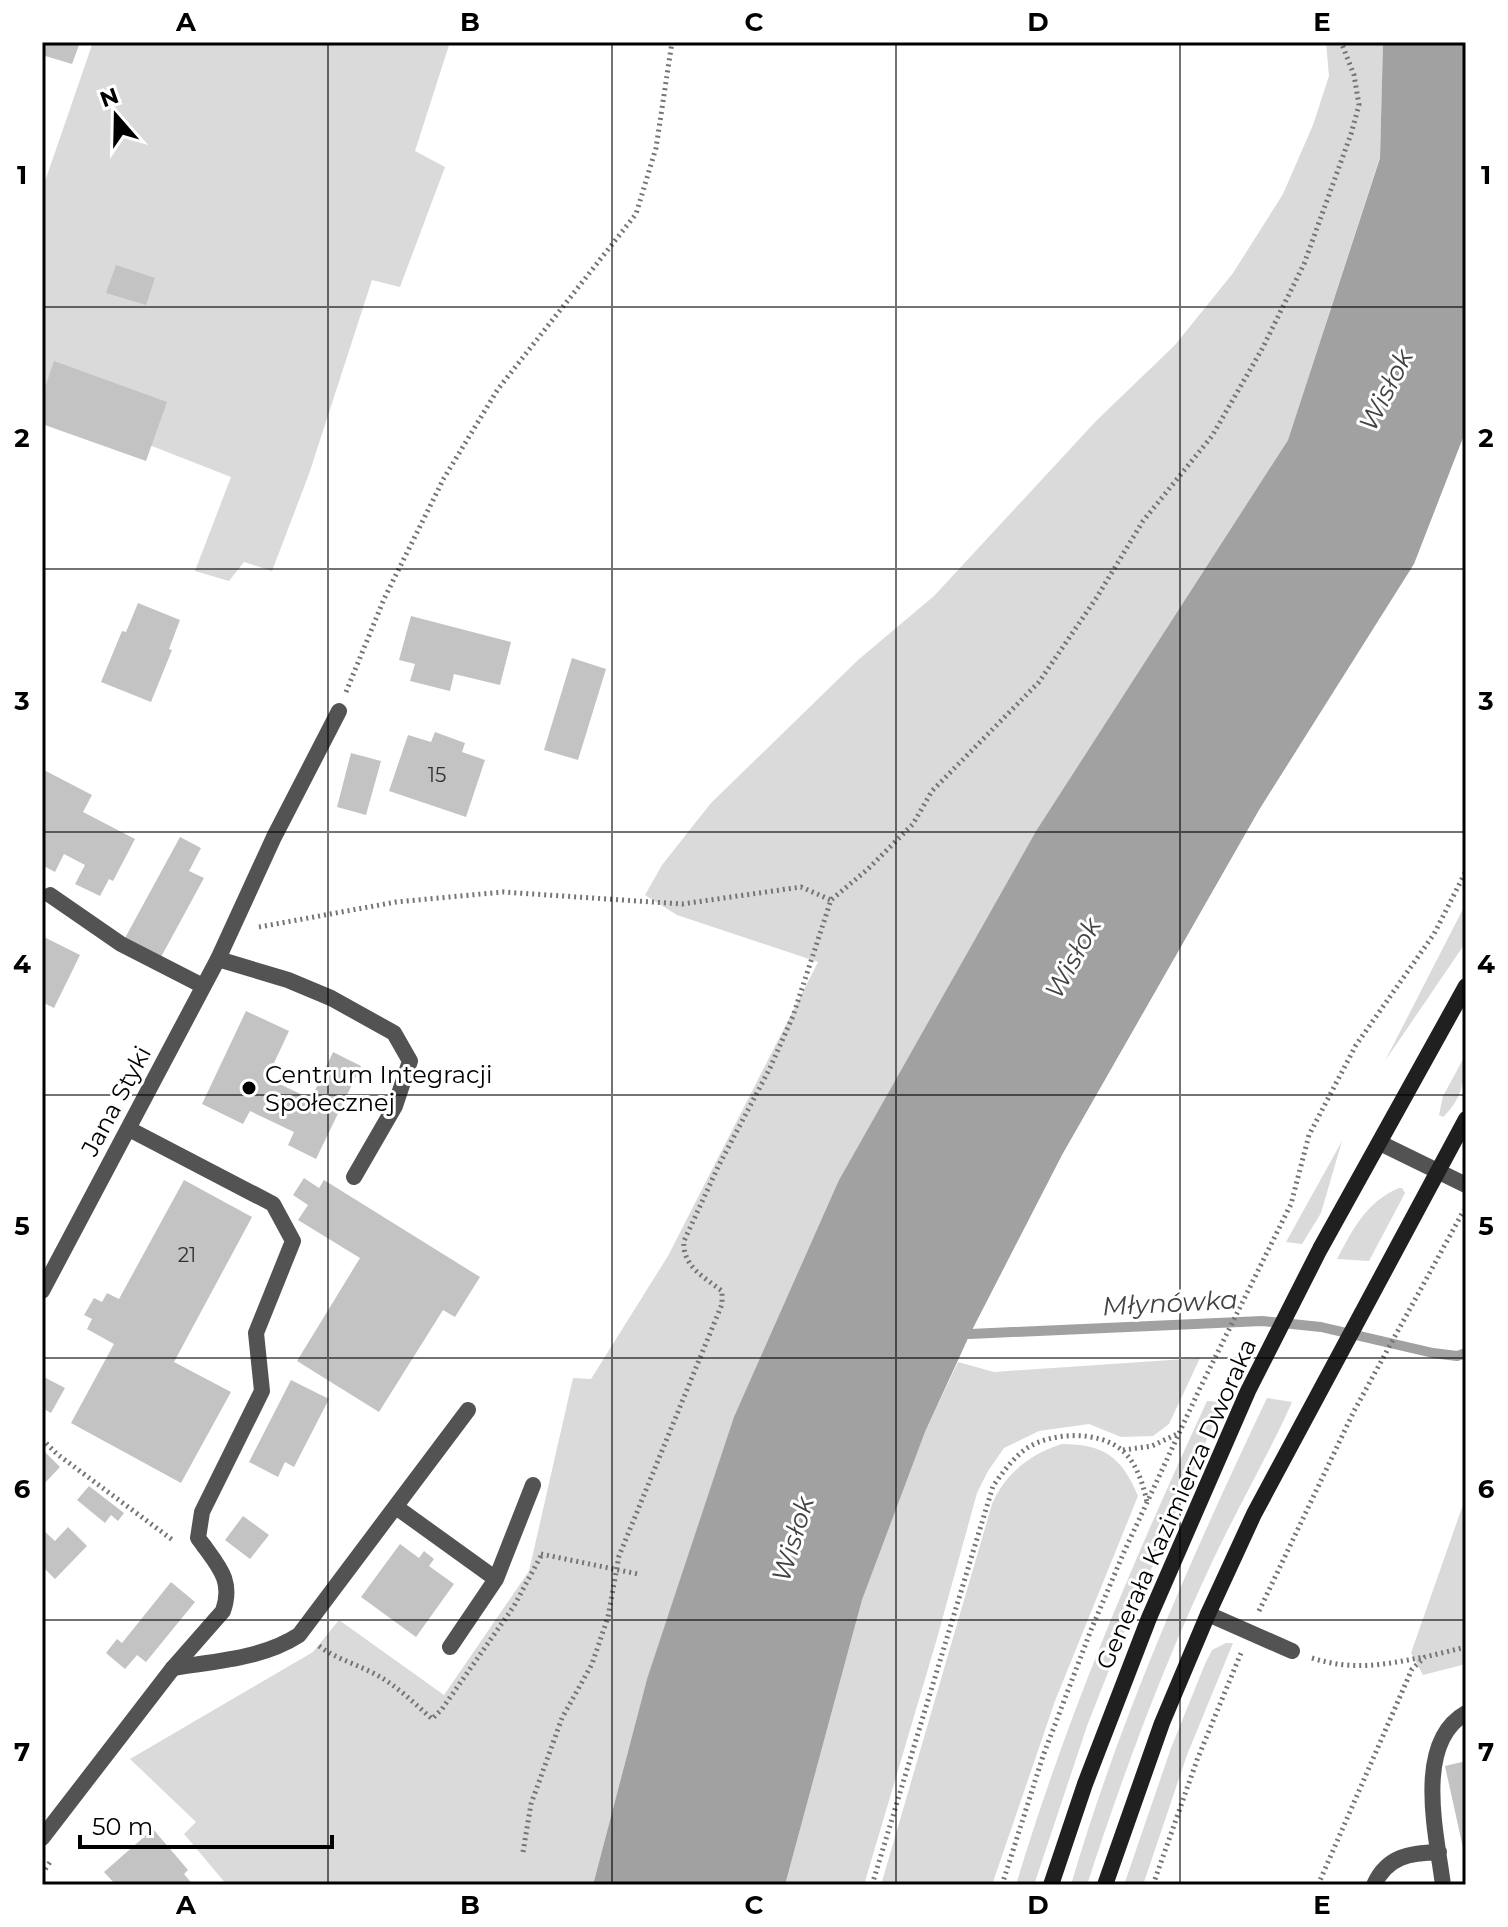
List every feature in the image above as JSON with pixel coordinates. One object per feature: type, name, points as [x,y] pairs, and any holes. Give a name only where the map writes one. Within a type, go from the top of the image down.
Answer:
[{"type":"main road","name":"Generała Kazimierza Dworaka","points":[[1051,1885],[1085,1784],[1149,1618],[1248,1391],[1320,1249],[1466,986]]},
{"type":"main road","points":[[1105,1885],[1162,1723],[1254,1514],[1466,1119]]},
{"type":"street","name":"Jana Styki","points":[[42,1291],[231,934],[274,837],[339,711]]},
{"type":"street","points":[[50,895],[121,944],[203,986]]},
{"type":"street","points":[[218,959],[317,992],[394,1033],[410,1061],[395,1106],[354,1177]]},
{"type":"street","points":[[48,1844],[173,1668],[223,1611],[227,1600],[225,1574],[198,1538],[202,1512],[262,1391],[256,1333],[293,1241],[273,1204],[129,1129]]},
{"type":"street","points":[[1380,1143],[1466,1185]]},
{"type":"street","points":[[173,1668],[259,1653],[283,1645],[299,1635],[468,1410]]},
{"type":"street","points":[[450,1647],[496,1579],[533,1485]]},
{"type":"street","points":[[396,1507],[496,1579]]},
{"type":"street","points":[[1208,1614],[1292,1651]]},
{"type":"street","points":[[1443,1885],[1433,1794],[1434,1767],[1437,1748],[1445,1731],[1466,1713]]},
{"type":"street","points":[[1374,1885],[1380,1872],[1401,1857],[1439,1852]]},
{"type":"path","points":[[339,711],[384,599],[444,478],[498,389],[636,214],[656,148],[672,42]]},
{"type":"path","points":[[523,1852],[531,1804],[562,1718],[592,1664],[608,1617],[615,1568],[722,1304],[722,1291],[688,1264],[683,1251],[684,1241],[787,1029],[831,900],[868,869],[913,824],[932,791],[1039,682],[1097,597],[1143,521],[1212,436],[1262,349],[1304,264],[1351,134],[1359,105],[1354,75],[1341,42]]},
{"type":"path","points":[[1002,1885],[1043,1756],[1091,1630],[1200,1388],[1291,1204],[1309,1135],[1365,1031],[1434,934],[1466,871]]},
{"type":"path","points":[[231,934],[286,920],[396,902],[503,892],[682,904],[801,887],[831,900]]},
{"type":"path","points":[[1354,1411],[1466,1206]]},
{"type":"path","points":[[872,1885],[993,1486],[1014,1459],[1043,1440],[1082,1436],[1122,1450],[1152,1446],[1179,1433]]},
{"type":"path","points":[[42,1439],[57,1454],[179,1545],[204,1546]]},
{"type":"path","points":[[1122,1450],[1139,1475],[1147,1502]]},
{"type":"path","points":[[542,1554],[638,1574]]},
{"type":"path","points":[[1292,1651],[1338,1666],[1379,1665],[1466,1647]]},
{"type":"path","points":[[1318,1885],[1400,1693],[1412,1669],[1425,1657]]},
{"type":"path","points":[[42,1874],[49,1865],[48,1844]]},
{"type":"shaded area","points":[[93,42],[450,42],[415,151],[445,167],[400,287],[372,280],[309,474],[272,571],[244,562],[229,581],[195,571],[231,477],[42,403],[42,190]]},
{"type":"shaded area","points":[[1326,42],[1383,42],[1380,157],[1288,440],[1036,831],[839,1180],[647,1679],[593,1885],[227,1885],[184,1834],[196,1822],[130,1759],[313,1652],[339,1620],[444,1695],[529,1571],[573,1378],[591,1379],[668,1256],[818,962],[677,915],[645,895],[662,865],[711,803],[858,660],[934,596],[1096,421],[1175,345],[1233,273],[1283,194],[1313,125],[1329,76]]},
{"type":"shaded area","points":[[1466,902],[1466,942],[1385,1061],[1464,907]]},
{"type":"shaded area","points":[[1466,1054],[1462,1088],[1443,1117],[1439,1115],[1443,1096]]},
{"type":"shaded area","points":[[1342,1141],[1321,1213],[1302,1244],[1286,1242]]},
{"type":"shaded area","points":[[1399,1188],[1405,1193],[1369,1261],[1337,1259],[1369,1209]]},
{"type":"shaded area","points":[[1200,1358],[1169,1424],[1153,1436],[1121,1437],[1089,1424],[1039,1431],[1004,1448],[977,1493],[864,1885],[785,1885],[862,1600],[925,1432],[958,1362],[994,1372]]},
{"type":"shaded area","points":[[1267,1398],[1292,1402],[1177,1640],[1087,1885],[1071,1885],[1112,1760],[1159,1638]]},
{"type":"shaded area","points":[[1207,1401],[1223,1402],[1087,1726],[1034,1885],[1016,1885],[1079,1700],[1153,1520]]},
{"type":"shaded area","points":[[1062,1444],[1089,1447],[1110,1455],[1125,1471],[1138,1496],[1055,1701],[992,1885],[881,1885],[992,1504],[1004,1483],[1020,1466]]},
{"type":"shaded area","points":[[1466,1496],[1466,1664],[1423,1675],[1411,1653]]},
{"type":"shaded area","points":[[1233,1643],[1187,1755],[1143,1885],[1124,1885],[1171,1748],[1205,1664],[1212,1650]]},
{"type":"water","name":"Wisłok","points":[[1383,42],[1466,42],[1466,430],[1414,564],[1259,810],[1062,1155],[970,1334],[925,1432],[862,1600],[785,1885],[593,1885],[647,1679],[734,1417],[839,1180],[1036,831],[1288,440],[1380,158]]},
{"type":"building","points":[[43,42],[79,45],[72,64],[42,55]]},
{"type":"building","points":[[116,265],[155,278],[146,305],[106,293]]},
{"type":"building","points":[[54,361],[167,402],[146,461],[42,424],[42,396]]},
{"type":"building","points":[[138,603],[180,620],[169,649],[172,650],[151,702],[101,682],[122,631],[126,632]]},
{"type":"building","points":[[411,616],[511,642],[500,685],[454,674],[450,691],[410,681],[415,664],[399,660]]},
{"type":"building","points":[[572,658],[606,669],[578,760],[544,750]]},
{"type":"building","points":[[435,732],[465,743],[462,752],[485,760],[466,817],[389,791],[408,735],[431,742]]},
{"type":"building","points":[[351,753],[381,761],[366,815],[337,807]]},
{"type":"building","points":[[42,769],[92,795],[83,812],[135,839],[113,881],[109,879],[100,896],[75,884],[85,865],[64,854],[55,872],[42,865]]},
{"type":"building","points":[[180,837],[201,848],[189,871],[204,878],[161,957],[125,938]]},
{"type":"building","points":[[42,936],[80,955],[54,1008],[42,1002]]},
{"type":"building","name":"Centrum Integracji Społecznej","points":[[246,1011],[289,1031],[267,1078],[311,1099],[333,1052],[361,1066],[316,1159],[288,1145],[294,1132],[250,1111],[243,1124],[202,1104]]},
{"type":"building","points":[[304,1178],[319,1188],[324,1180],[480,1277],[455,1317],[443,1310],[379,1412],[297,1361],[360,1258],[298,1220],[308,1205],[293,1195]]},
{"type":"building","points":[[184,1180],[252,1217],[174,1362],[231,1392],[181,1483],[71,1423],[114,1344],[87,1329],[92,1319],[84,1315],[94,1298],[102,1302],[107,1293],[119,1299]]},
{"type":"building","points":[[42,1376],[65,1388],[51,1413],[42,1408]]},
{"type":"building","points":[[291,1380],[329,1399],[294,1467],[285,1462],[278,1477],[249,1462]]},
{"type":"building","points":[[42,1449],[60,1467],[42,1486]]},
{"type":"building","points":[[89,1486],[124,1513],[118,1521],[111,1515],[105,1523],[77,1500]]},
{"type":"building","points":[[243,1516],[269,1535],[250,1559],[225,1540]]},
{"type":"building","points":[[68,1527],[87,1546],[55,1579],[42,1566],[42,1529],[55,1541]]},
{"type":"building","points":[[400,1544],[419,1558],[424,1551],[434,1559],[429,1566],[454,1584],[416,1637],[361,1597]]},
{"type":"building","points":[[171,1582],[195,1602],[146,1662],[137,1655],[125,1669],[106,1653],[117,1639],[122,1643]]},
{"type":"building","points":[[1466,1761],[1466,1857],[1465,1857],[1445,1766]]},
{"type":"building","points":[[153,1829],[188,1870],[184,1874],[193,1885],[116,1885],[104,1872]]},
{"type":"waterway","name":"Młynówka","points":[[960,1332],[1262,1321],[1321,1327],[1433,1353],[1457,1356],[1466,1353]]},
{"type":"place","name":"Centrum Integracji Społecznej","points":[[249,1088]]}]
